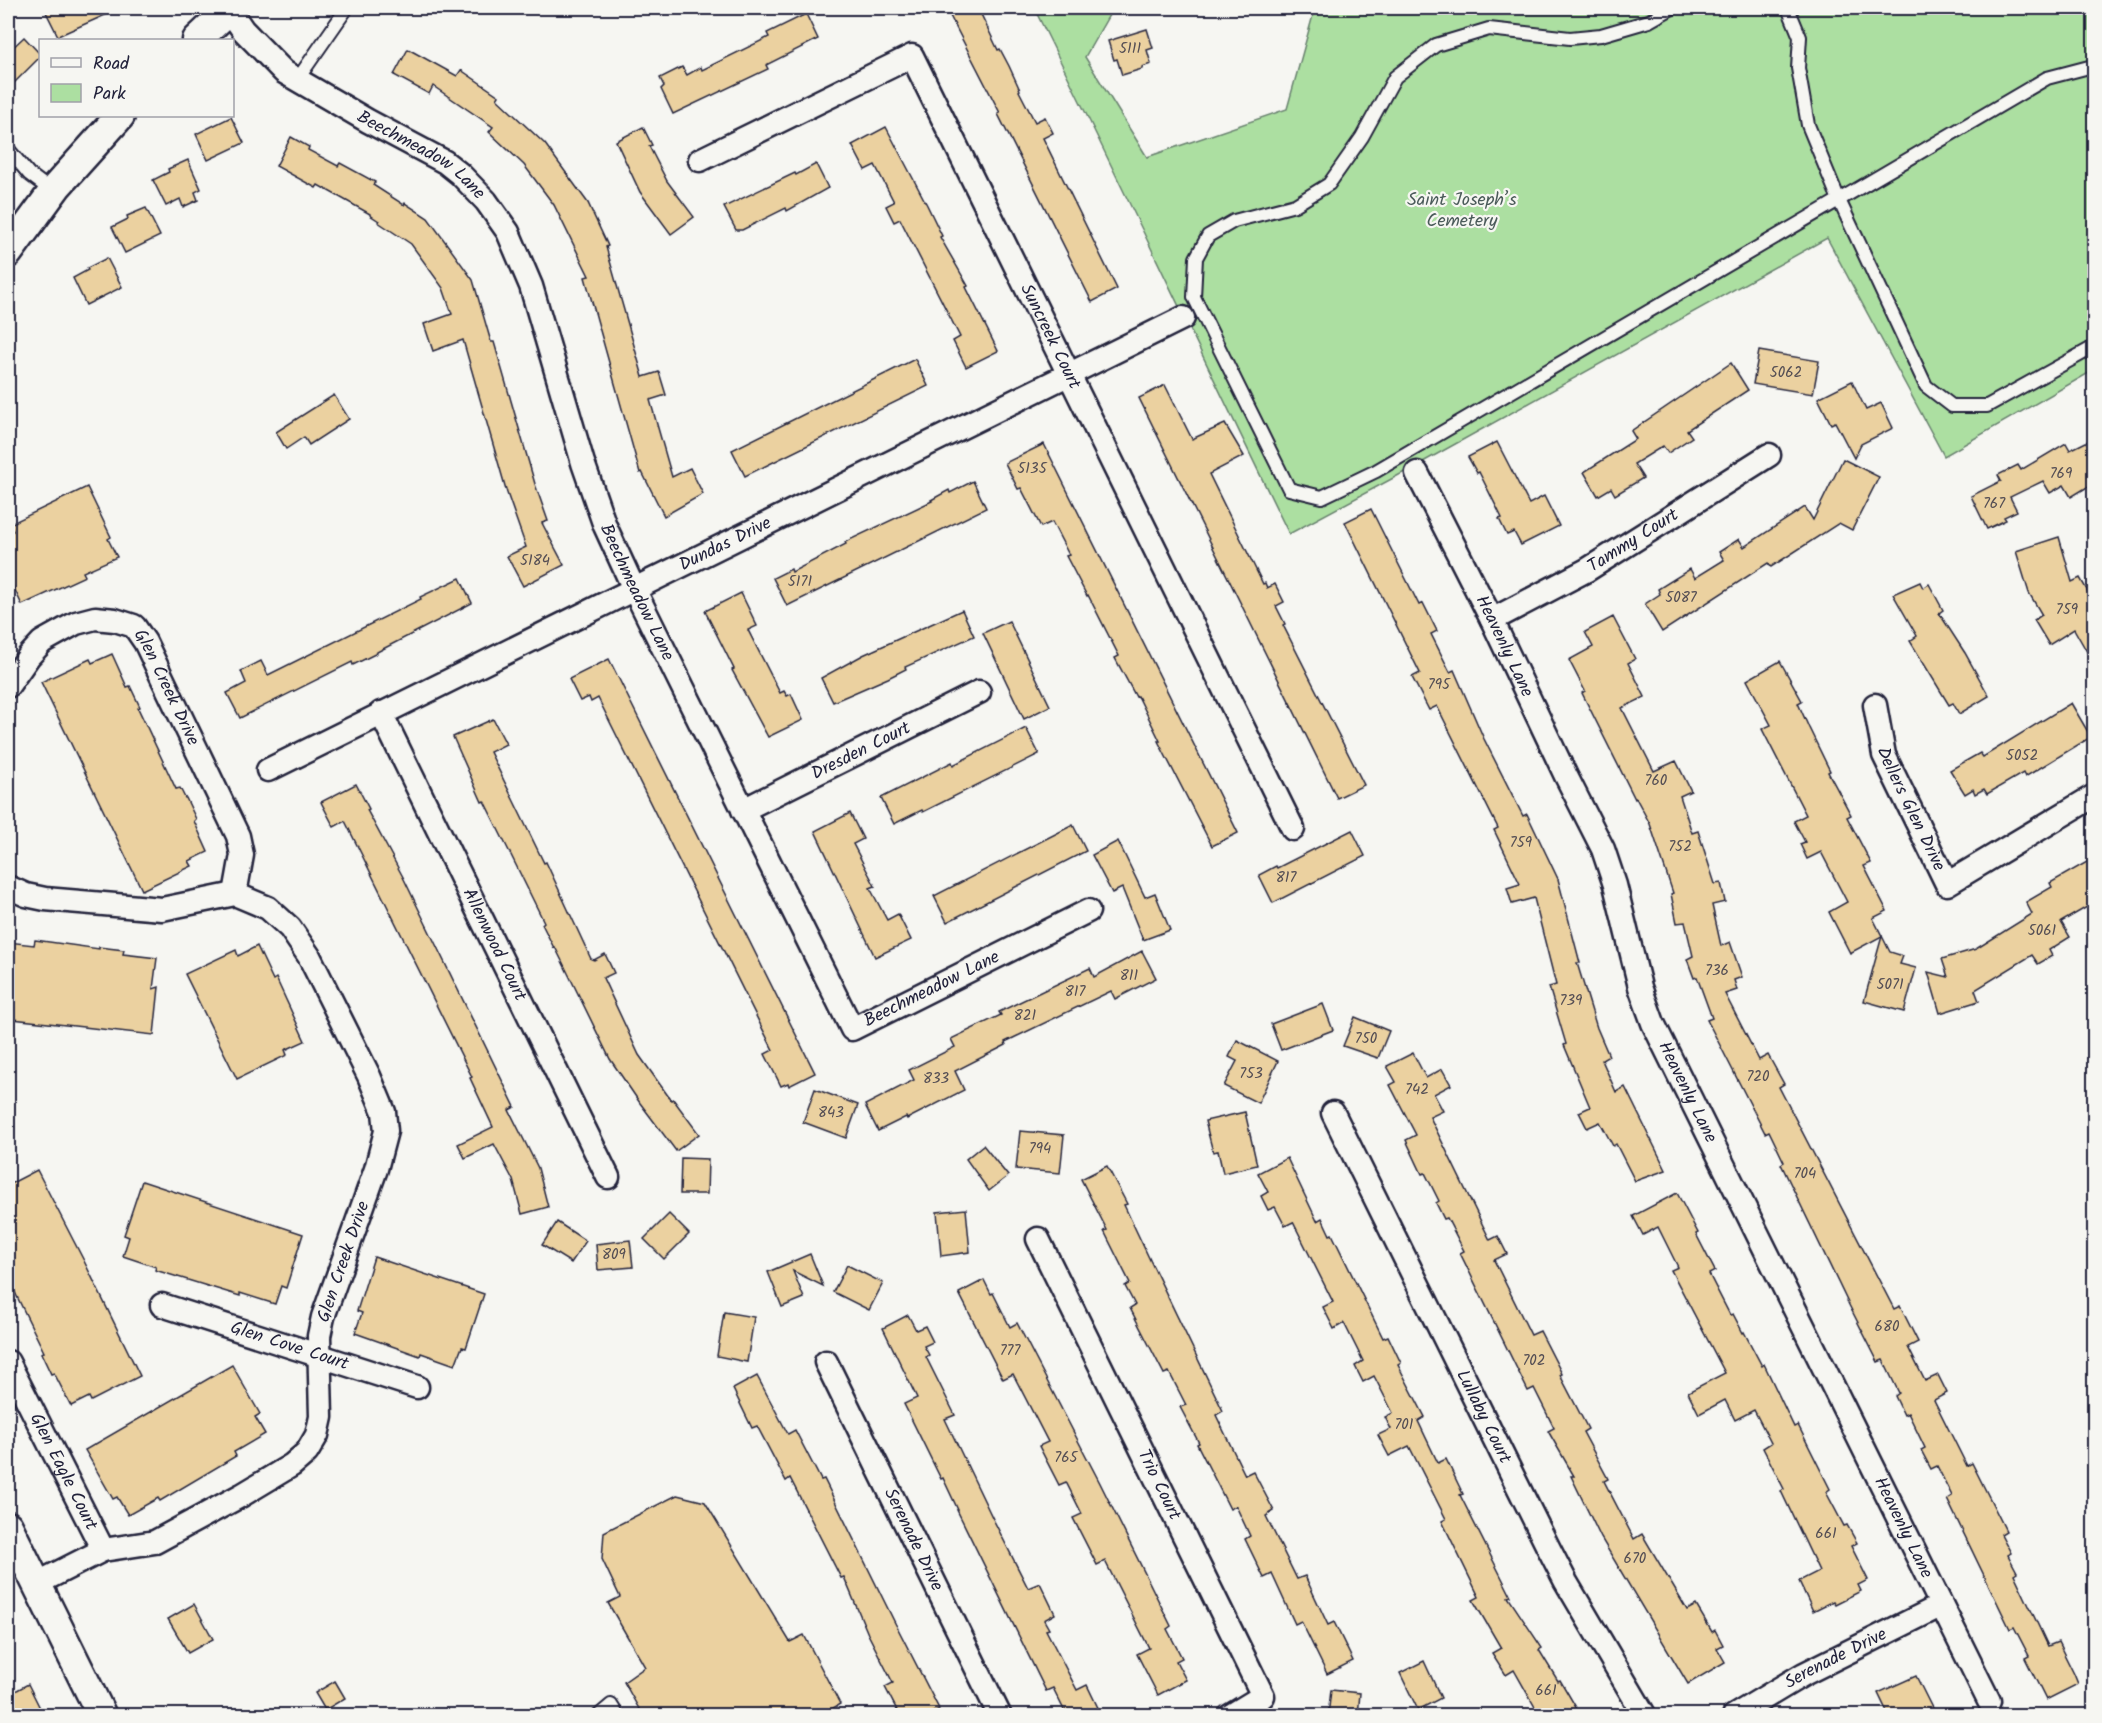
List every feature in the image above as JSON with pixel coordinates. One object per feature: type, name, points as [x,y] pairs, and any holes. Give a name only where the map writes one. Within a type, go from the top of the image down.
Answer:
[{"type":"street","name":"Beechmeadow Lane","points":[[229,8],[243,30],[284,72],[445,162],[486,201],[508,232],[531,286],[583,464],[605,526],[852,1029],[1088,911]]},
{"type":"street","points":[[197,39],[229,8]]},
{"type":"street","name":"Suncreek Court","points":[[700,160],[912,56],[1293,829]]},
{"type":"street","points":[[8,253],[53,192],[119,117]]},
{"type":"street","name":"Dundas Drive","points":[[268,770],[1183,318]]},
{"type":"street","name":"Tammy Court","points":[[1492,620],[1587,570],[1769,455]]},
{"type":"street","name":"Heavenly Lane","points":[[1417,473],[1492,620],[1603,849],[1616,885],[1640,987],[1653,1023],[1989,1701]]},
{"type":"street","name":"Glen Creek Drive","points":[[8,686],[42,642],[76,623],[95,618],[115,620],[134,626],[145,642],[238,836],[242,855],[235,894],[268,908],[290,928],[309,956],[369,1076],[384,1112],[386,1131],[376,1169],[319,1336],[321,1417],[317,1435],[307,1452],[292,1465],[242,1495],[155,1542],[103,1550],[36,1584]]},
{"type":"street","name":"Dresden Court","points":[[743,810],[980,692]]},
{"type":"street","name":"Dellers Glen Drive","points":[[1875,705],[1884,755],[1947,884],[2094,796]]},
{"type":"street","name":"Allenwood Court","points":[[381,713],[608,1176]]},
{"type":"street","points":[[8,887],[26,895],[45,899],[162,909],[235,894]]},
{"type":"street","name":"Lullaby Court","points":[[1333,1113],[1566,1582],[1645,1716]]},
{"type":"street","name":"Trio Court","points":[[1038,1239],[1263,1696],[1230,1716]]},
{"type":"street","name":"Glen Cove Court","points":[[162,1305],[417,1387]]},
{"type":"street","name":"Glen Eagle Court","points":[[8,1362],[103,1550]]},
{"type":"street","name":"Serenade Drive","points":[[826,1362],[1000,1716]]},
{"type":"street","points":[[8,1526],[102,1716]]},
{"type":"street","name":"Serenade Drive","points":[[1734,1716],[1804,1674],[1940,1606]]},
{"type":"lane","points":[[297,80],[347,8]]},
{"type":"lane","points":[[1672,8],[1649,21],[1601,35],[1570,38],[1490,29],[1436,45],[1395,76],[1362,137],[1329,184],[1295,205],[1234,221],[1208,236],[1196,258],[1194,297],[1289,489],[1322,497],[1376,471],[2047,78],[2089,67],[2094,69]]},
{"type":"lane","points":[[1788,8],[1800,37],[1798,69],[1808,125],[1839,200],[1926,387],[1952,406],[1987,406],[2094,347]]},
{"type":"lane","points":[[8,149],[29,174],[53,192]]},
{"type":"lane","points":[[598,1716],[611,1705],[618,1716]]},
{"type":"green space","name":"Saint Joseph’s Cemetery","points":[[1034,8],[1113,8],[1085,57],[1147,157],[1287,109],[1315,8],[2094,8],[2094,370],[1944,456],[1827,238],[1289,534]]},
{"type":"building","points":[[44,8],[121,8],[58,36]]},
{"type":"building","points":[[946,8],[978,8],[1035,122],[1045,117],[1053,133],[1043,138],[1117,289],[1092,302]]},
{"type":"building","points":[[806,14],[818,39],[766,65],[768,69],[673,114],[661,89],[664,86],[660,78],[682,67],[687,75],[701,67],[702,70],[769,37],[767,33]]},
{"type":"building","points":[[1147,29],[1153,48],[1147,50],[1151,64],[1122,75],[1108,41]]},
{"type":"building","points":[[24,37],[39,53],[39,58],[8,89],[8,52]]},
{"type":"building","points":[[408,49],[457,76],[461,70],[499,96],[497,99],[545,144],[588,203],[608,246],[606,247],[643,377],[659,372],[666,395],[650,400],[672,477],[690,468],[703,494],[664,516],[642,472],[640,473],[585,277],[589,276],[554,205],[524,165],[489,132],[493,127],[433,86],[429,94],[394,75]]},
{"type":"building","points":[[231,117],[244,143],[208,160],[196,134]]},
{"type":"building","points":[[643,127],[652,145],[649,146],[667,181],[694,217],[671,234],[640,192],[616,141]]},
{"type":"building","points":[[886,127],[927,205],[942,236],[940,237],[968,286],[966,287],[998,351],[966,367],[953,341],[960,337],[900,219],[894,222],[886,206],[894,202],[875,165],[865,170],[852,145]]},
{"type":"building","points":[[291,137],[309,147],[308,150],[338,166],[340,163],[375,182],[373,185],[428,218],[473,280],[548,521],[542,523],[564,565],[523,586],[507,556],[526,547],[507,493],[463,340],[433,351],[424,324],[452,314],[443,288],[411,244],[370,214],[318,185],[316,188],[276,166]]},
{"type":"building","points":[[188,160],[201,189],[195,192],[198,200],[183,207],[180,199],[166,206],[153,180],[169,172],[168,169]]},
{"type":"building","points":[[816,164],[828,188],[787,211],[786,208],[742,230],[736,230],[724,207]]},
{"type":"building","points":[[146,208],[160,236],[125,253],[112,227],[128,219],[127,216]]},
{"type":"building","points":[[107,258],[122,287],[86,305],[73,278]]},
{"type":"building","points":[[1759,351],[1819,361],[1813,394],[1753,384]]},
{"type":"building","points":[[915,359],[928,386],[745,476],[732,450]]},
{"type":"building","points":[[1731,363],[1748,390],[1687,430],[1692,437],[1668,453],[1663,446],[1634,464],[1643,478],[1615,495],[1611,488],[1598,496],[1584,472],[1636,439],[1631,431]]},
{"type":"building","points":[[1852,381],[1866,410],[1881,403],[1893,428],[1861,444],[1854,458],[1835,422],[1831,424],[1818,398]]},
{"type":"building","points":[[1165,385],[1192,439],[1225,424],[1244,456],[1209,474],[1263,584],[1265,583],[1267,588],[1275,584],[1284,602],[1276,606],[1285,624],[1283,625],[1364,785],[1337,798],[1139,398]]},
{"type":"building","points":[[334,395],[349,419],[309,445],[304,437],[286,449],[276,432]]},
{"type":"building","points":[[2094,438],[2094,483],[2071,497],[2064,485],[2050,493],[2043,481],[2010,497],[2017,511],[2004,517],[2006,520],[1987,529],[1971,496],[2001,481],[1998,475],[2018,465],[2021,470],[2066,443],[2070,450]]},
{"type":"building","points":[[1497,442],[1529,504],[1544,496],[1559,526],[1521,545],[1514,532],[1507,535],[1499,519],[1502,518],[1479,472],[1477,473],[1468,457]]},
{"type":"building","points":[[1044,444],[1238,833],[1212,846],[1158,741],[1160,741],[1138,696],[1136,697],[1115,658],[1119,656],[1066,556],[1069,555],[1052,522],[1041,527],[1005,463]]},
{"type":"building","points":[[1843,459],[1879,477],[1852,530],[1839,523],[1771,567],[1768,563],[1662,632],[1645,604],[1660,594],[1658,589],[1690,569],[1695,578],[1724,560],[1719,552],[1739,539],[1744,547],[1805,507],[1813,520]]},
{"type":"building","points":[[973,481],[986,508],[787,606],[773,578],[791,569],[792,572],[846,544],[845,542],[932,501],[949,490],[950,493]]},
{"type":"building","points":[[87,487],[111,537],[108,539],[117,557],[83,572],[85,576],[22,605],[13,586],[8,589],[8,534],[13,531],[10,524]]},
{"type":"building","points":[[1371,509],[1419,605],[1423,603],[1437,631],[1431,634],[1450,672],[1454,670],[1484,739],[1523,816],[1527,814],[1558,879],[1580,963],[1577,963],[1597,1028],[1609,1056],[1602,1060],[1616,1092],[1625,1087],[1666,1170],[1635,1181],[1616,1144],[1613,1146],[1600,1122],[1587,1128],[1579,1112],[1590,1107],[1564,1045],[1566,1044],[1549,987],[1556,985],[1534,898],[1512,904],[1507,888],[1520,884],[1494,830],[1498,828],[1437,706],[1429,710],[1412,677],[1420,673],[1345,522]]},
{"type":"building","points":[[2059,537],[2072,582],[2080,578],[2094,602],[2094,664],[2074,629],[2049,645],[2034,620],[2042,615],[2029,593],[2016,551]]},
{"type":"building","points":[[460,578],[472,603],[353,665],[352,662],[240,718],[227,693],[246,683],[241,671],[261,661],[268,675]]},
{"type":"building","points":[[1920,582],[1923,588],[1929,584],[1943,610],[1939,613],[1989,696],[1959,714],[1953,703],[1949,705],[1910,641],[1917,636],[1893,594]]},
{"type":"building","points":[[741,593],[757,626],[748,630],[780,693],[784,691],[787,696],[791,694],[803,720],[768,737],[732,670],[734,669],[705,611]]},
{"type":"building","points":[[962,610],[974,636],[833,702],[821,678],[863,655]]},
{"type":"building","points":[[1613,617],[1635,659],[1628,663],[1645,697],[1622,708],[1654,771],[1676,761],[1691,791],[1680,796],[1692,833],[1698,831],[1715,884],[1721,883],[1725,902],[1712,905],[1721,946],[1730,942],[1742,977],[1734,980],[1737,990],[1725,994],[1759,1060],[1768,1055],[1784,1084],[1779,1087],[1894,1309],[1900,1306],[1918,1342],[1908,1347],[1925,1381],[1938,1375],[1947,1393],[1934,1400],[1967,1466],[1972,1463],[2006,1531],[2001,1534],[2011,1553],[2008,1555],[2017,1572],[2014,1574],[2048,1646],[2058,1642],[2078,1684],[2046,1700],[2025,1658],[2029,1656],[2014,1627],[2010,1629],[1947,1499],[1952,1496],[1937,1466],[1931,1469],[1921,1450],[1925,1448],[1908,1413],[1904,1415],[1895,1396],[1899,1393],[1883,1360],[1878,1362],[1781,1164],[1784,1162],[1769,1131],[1765,1133],[1707,1020],[1712,1018],[1697,977],[1694,978],[1687,959],[1693,956],[1685,922],[1677,923],[1671,894],[1673,893],[1650,824],[1582,693],[1585,691],[1569,660],[1593,647],[1585,632]]},
{"type":"building","points":[[1009,621],[1050,706],[1024,719],[983,633]]},
{"type":"building","points":[[112,654],[127,687],[130,686],[140,707],[138,708],[176,789],[180,788],[186,798],[208,852],[189,861],[192,866],[142,890],[41,682],[90,659],[92,663]]},
{"type":"building","points":[[609,659],[815,1073],[789,1086],[788,1083],[781,1086],[765,1054],[773,1050],[598,698],[591,702],[589,697],[580,701],[569,679]]},
{"type":"building","points":[[1780,661],[1802,701],[1798,703],[1830,771],[1828,772],[1851,815],[1847,817],[1871,863],[1864,866],[1887,911],[1873,918],[1882,936],[1850,953],[1829,912],[1847,902],[1821,852],[1807,859],[1800,844],[1805,842],[1794,821],[1806,815],[1762,729],[1771,725],[1747,680]]},
{"type":"building","points":[[2071,703],[2091,737],[2025,777],[2023,773],[1987,794],[1984,789],[1975,794],[1973,789],[1965,794],[1950,770],[1980,753],[1983,757]]},
{"type":"building","points":[[493,719],[506,744],[490,752],[544,863],[546,862],[591,959],[594,960],[605,954],[614,973],[603,978],[639,1055],[699,1134],[676,1151],[610,1059],[542,924],[544,922],[509,851],[484,801],[482,802],[453,737]]},
{"type":"building","points":[[1026,728],[1039,754],[923,812],[922,810],[894,824],[881,798]]},
{"type":"building","points":[[356,784],[515,1107],[509,1110],[538,1168],[548,1207],[522,1214],[513,1180],[494,1144],[465,1158],[458,1144],[493,1127],[470,1078],[472,1077],[345,821],[334,827],[321,802]]},
{"type":"building","points":[[850,813],[863,839],[853,844],[875,886],[870,888],[887,920],[898,914],[911,940],[875,957],[815,831]]},
{"type":"building","points":[[1073,825],[1086,851],[947,922],[934,896]]},
{"type":"building","points":[[1352,830],[1365,856],[1273,903],[1259,875]]},
{"type":"building","points":[[1118,841],[1145,897],[1155,893],[1170,930],[1143,940],[1122,888],[1112,893],[1092,855]]},
{"type":"building","points":[[2094,858],[2094,903],[2061,922],[2070,937],[2049,950],[2052,956],[2038,964],[2032,955],[1975,990],[1979,1001],[1940,1013],[1928,972],[1948,977],[1942,959],[1976,949],[2032,914],[2026,902],[2052,887],[2050,883]]},
{"type":"building","points":[[1882,936],[1890,952],[1903,956],[1900,964],[1916,968],[1904,1012],[1864,1001]]},
{"type":"building","points":[[35,940],[124,950],[123,954],[157,958],[153,989],[159,987],[154,1035],[13,1019],[14,1012],[8,1011],[8,942],[34,945]]},
{"type":"building","points":[[257,946],[273,980],[276,978],[305,1041],[285,1050],[287,1055],[237,1079],[185,974],[236,950],[238,956]]},
{"type":"building","points":[[1142,951],[1156,978],[1115,999],[1111,991],[1005,1042],[1006,1045],[955,1071],[964,1090],[878,1131],[865,1105],[914,1080],[909,1070],[955,1047],[951,1039],[1001,1015],[999,1012],[1090,968],[1094,977]]},
{"type":"building","points":[[1323,1004],[1333,1030],[1281,1050],[1271,1024]]},
{"type":"building","points":[[1355,1017],[1389,1031],[1378,1058],[1343,1046]]},
{"type":"building","points":[[1237,1040],[1278,1061],[1258,1103],[1224,1086],[1237,1061],[1229,1057]]},
{"type":"building","points":[[1413,1053],[1426,1078],[1442,1069],[1451,1085],[1434,1094],[1443,1111],[1430,1117],[1490,1240],[1498,1236],[1507,1254],[1494,1260],[1531,1335],[1540,1331],[1562,1374],[1560,1375],[1588,1429],[1583,1432],[1608,1479],[1604,1481],[1634,1539],[1642,1534],[1687,1610],[1696,1605],[1712,1632],[1715,1630],[1723,1645],[1717,1648],[1725,1662],[1688,1684],[1601,1538],[1571,1476],[1574,1476],[1548,1431],[1554,1428],[1534,1388],[1528,1391],[1460,1253],[1464,1251],[1447,1218],[1444,1219],[1436,1203],[1439,1201],[1425,1173],[1422,1174],[1406,1140],[1416,1135],[1390,1085],[1396,1082],[1387,1066]]},
{"type":"building","points":[[815,1089],[858,1105],[846,1138],[803,1122]]},
{"type":"building","points":[[1245,1112],[1257,1165],[1223,1173],[1218,1151],[1213,1152],[1205,1121]]},
{"type":"building","points":[[1020,1131],[1064,1135],[1060,1173],[1016,1169]]},
{"type":"building","points":[[983,1145],[1008,1176],[989,1191],[966,1159]]},
{"type":"building","points":[[681,1158],[708,1159],[707,1194],[680,1194]]},
{"type":"building","points":[[1287,1158],[1317,1221],[1322,1218],[1330,1235],[1332,1234],[1383,1338],[1388,1336],[1401,1363],[1398,1365],[1425,1417],[1418,1421],[1438,1463],[1446,1459],[1463,1494],[1460,1495],[1511,1596],[1508,1597],[1542,1648],[1539,1650],[1581,1716],[1540,1716],[1514,1670],[1506,1675],[1492,1653],[1501,1648],[1473,1600],[1479,1597],[1442,1521],[1446,1519],[1409,1446],[1389,1456],[1378,1435],[1391,1429],[1385,1417],[1393,1413],[1374,1376],[1363,1382],[1355,1366],[1363,1361],[1344,1323],[1334,1329],[1323,1307],[1333,1302],[1293,1222],[1285,1226],[1275,1207],[1268,1210],[1261,1196],[1268,1192],[1258,1173]]},
{"type":"building","points":[[1107,1166],[1127,1204],[1124,1205],[1223,1411],[1216,1415],[1245,1475],[1253,1471],[1274,1511],[1266,1516],[1297,1579],[1305,1576],[1328,1625],[1334,1622],[1353,1661],[1327,1674],[1301,1621],[1295,1624],[1272,1574],[1264,1578],[1245,1539],[1250,1536],[1236,1506],[1230,1509],[1180,1407],[1186,1405],[1169,1372],[1164,1374],[1130,1308],[1135,1305],[1125,1286],[1130,1283],[1081,1179]]},
{"type":"building","points":[[37,1170],[140,1376],[91,1401],[89,1397],[71,1406],[54,1373],[51,1374],[41,1353],[44,1352],[8,1278],[8,1185]]},
{"type":"building","points":[[142,1181],[303,1234],[286,1288],[281,1286],[275,1304],[240,1293],[240,1296],[155,1270],[156,1267],[123,1256],[129,1237],[124,1235]]},
{"type":"building","points":[[1677,1193],[1715,1271],[1709,1274],[1730,1315],[1733,1314],[1762,1366],[1764,1364],[1794,1427],[1798,1425],[1830,1489],[1826,1492],[1844,1526],[1847,1525],[1857,1543],[1851,1546],[1868,1580],[1858,1585],[1861,1591],[1835,1604],[1833,1601],[1813,1611],[1799,1581],[1819,1571],[1781,1491],[1784,1489],[1763,1448],[1771,1443],[1754,1410],[1735,1420],[1725,1400],[1699,1414],[1688,1392],[1725,1373],[1671,1270],[1678,1267],[1658,1227],[1643,1235],[1633,1216]]},
{"type":"building","points":[[966,1209],[970,1252],[941,1256],[937,1212]]},
{"type":"building","points":[[669,1214],[689,1234],[664,1259],[644,1239]]},
{"type":"building","points":[[557,1222],[586,1241],[571,1263],[542,1245]]},
{"type":"building","points":[[630,1240],[633,1267],[598,1270],[596,1244]]},
{"type":"building","points":[[810,1254],[823,1286],[793,1271],[804,1298],[782,1307],[768,1272]]},
{"type":"building","points":[[374,1257],[484,1294],[466,1348],[462,1347],[455,1365],[421,1353],[420,1356],[355,1333],[362,1313],[357,1311]]},
{"type":"building","points":[[847,1265],[883,1283],[869,1310],[833,1292]]},
{"type":"building","points":[[984,1280],[1010,1327],[1017,1323],[1171,1626],[1167,1629],[1182,1658],[1176,1661],[1186,1680],[1158,1695],[1137,1654],[1149,1648],[1105,1561],[1097,1565],[1073,1518],[1082,1514],[1066,1482],[1059,1485],[1039,1446],[1048,1442],[1013,1374],[1003,1379],[959,1293]]},
{"type":"building","points":[[724,1312],[754,1317],[747,1362],[717,1356]]},
{"type":"building","points":[[908,1315],[916,1330],[925,1326],[933,1342],[924,1346],[929,1355],[926,1357],[955,1415],[945,1419],[992,1517],[1028,1588],[1040,1583],[1055,1614],[1044,1620],[1049,1629],[1046,1630],[1077,1690],[1087,1685],[1102,1716],[1067,1716],[1053,1688],[1046,1691],[943,1478],[941,1479],[904,1404],[917,1398],[883,1328]]},
{"type":"building","points":[[232,1365],[260,1414],[255,1417],[265,1434],[234,1452],[236,1456],[160,1501],[158,1498],[128,1515],[117,1497],[113,1499],[85,1450]]},
{"type":"building","points":[[757,1376],[788,1434],[795,1430],[821,1480],[824,1479],[939,1709],[926,1716],[900,1716],[885,1687],[893,1683],[868,1634],[844,1577],[841,1578],[790,1478],[786,1481],[757,1426],[752,1428],[733,1389]]},
{"type":"building","points":[[677,1495],[705,1502],[790,1642],[804,1635],[840,1704],[820,1716],[643,1716],[624,1682],[645,1667],[608,1603],[620,1597],[602,1559],[604,1532]]},
{"type":"building","points":[[194,1604],[213,1639],[188,1653],[168,1619]]},
{"type":"building","points":[[1424,1661],[1441,1698],[1418,1710],[1400,1673]]},
{"type":"building","points":[[1916,1676],[1936,1716],[1889,1716],[1878,1693]]},
{"type":"building","points":[[335,1681],[345,1698],[325,1710],[315,1693]]},
{"type":"building","points":[[28,1684],[44,1716],[8,1716],[8,1695]]},
{"type":"building","points":[[1331,1690],[1360,1693],[1358,1716],[1328,1716]]}]
